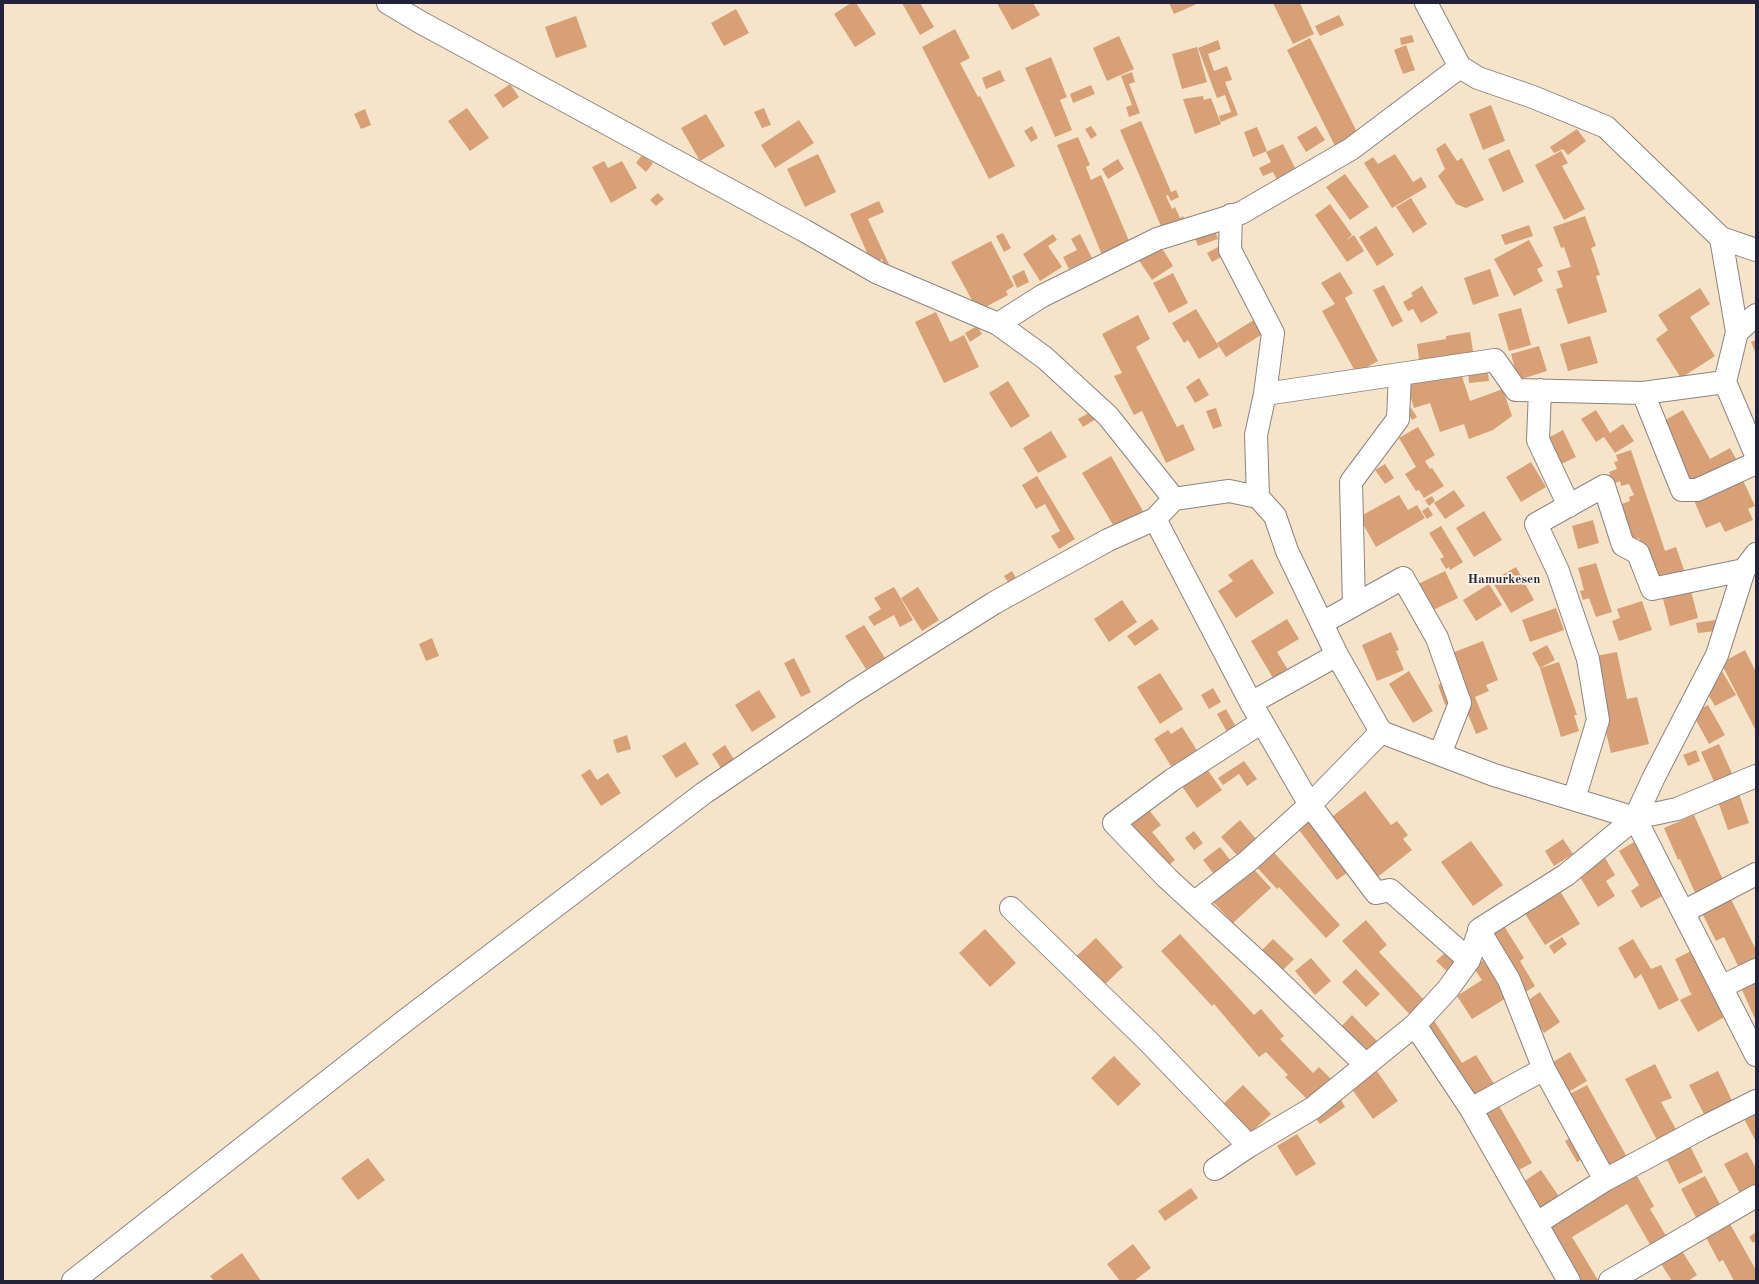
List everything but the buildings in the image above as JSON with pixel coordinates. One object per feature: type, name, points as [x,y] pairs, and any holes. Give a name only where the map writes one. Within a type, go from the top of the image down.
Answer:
[{"type":"street","points":[[388,3],[420,22],[804,231],[878,274],[998,324],[1045,358],[1108,416],[1174,499]]},
{"type":"street","points":[[1426,3],[1460,67],[1478,78],[1533,97],[1606,127],[1721,238],[1756,250]]},
{"type":"street","points":[[998,324],[1042,296],[1157,239],[1241,213],[1351,149],[1460,67]]},
{"type":"street","points":[[1231,216],[1230,250],[1273,333],[1265,394],[1256,435],[1258,497]]},
{"type":"street","points":[[1721,238],[1737,332],[1725,382],[1756,455]]},
{"type":"street","points":[[1737,332],[1756,315]]},
{"type":"street","points":[[1265,394],[1495,360],[1516,390],[1643,394],[1725,382]]},
{"type":"street","points":[[1354,605],[1352,482],[1398,420],[1400,374]]},
{"type":"street","points":[[1540,390],[1538,440],[1569,506]]},
{"type":"street","points":[[1643,394],[1682,490],[1697,490],[1756,463]]},
{"type":"street","points":[[1574,799],[1598,720],[1588,659],[1558,571],[1536,524],[1604,486],[1623,545],[1638,553],[1652,589],[1750,562]]},
{"type":"street","points":[[73,1281],[402,1023],[704,793],[853,692],[994,603],[1108,540],[1154,519],[1174,499],[1228,491],[1258,497],[1275,516],[1287,551],[1337,655],[1381,732],[1494,774],[1635,818],[1676,809],[1756,776]]},
{"type":"street","points":[[1154,519],[1251,703],[1310,805],[1376,893],[1390,890],[1469,960]]},
{"type":"street","points":[[1215,1169],[1249,1146],[1313,1108],[1415,1025],[1448,989],[1469,960],[1479,930],[1566,875],[1635,818],[1654,777],[1717,655],[1750,562]]},
{"type":"street","points":[[1322,623],[1403,578],[1437,638],[1460,703],[1440,754]]},
{"type":"street","points":[[1251,703],[1337,655]]},
{"type":"street","points":[[1262,722],[1172,780],[1114,823],[1167,878],[1195,902],[1366,1065]]},
{"type":"street","points":[[1195,902],[1248,861],[1310,805],[1381,732]]},
{"type":"street","points":[[1635,818],[1756,1055]]},
{"type":"street","points":[[1683,912],[1756,874]]},
{"type":"street","points":[[1011,908],[1148,1041],[1249,1146]]},
{"type":"street","points":[[1479,930],[1509,980],[1544,1069],[1605,1180]]},
{"type":"street","points":[[1721,987],[1756,970]]},
{"type":"street","points":[[1415,1025],[1471,1109],[1569,1281]]},
{"type":"street","points":[[1471,1109],[1544,1069]]},
{"type":"street","points":[[1536,1223],[1605,1180],[1756,1101]]},
{"type":"street","points":[[1610,1281],[1756,1196]]},
{"type":"district","name":"Hamurkesen","points":[[1504,580]]}]
